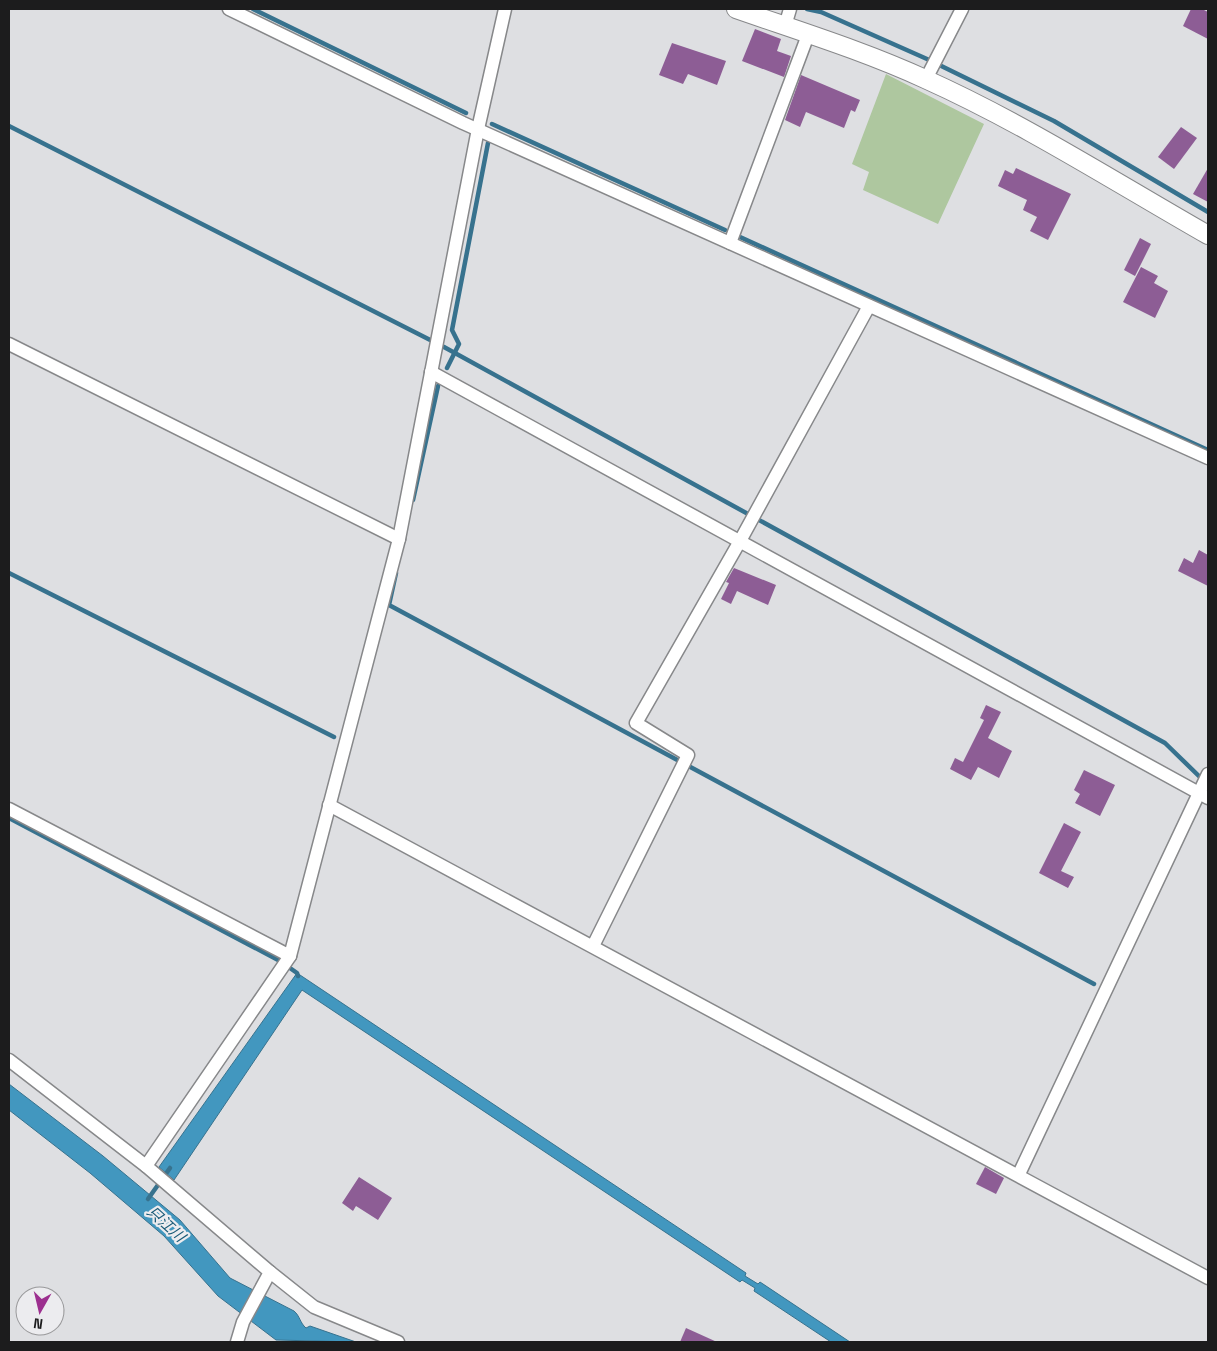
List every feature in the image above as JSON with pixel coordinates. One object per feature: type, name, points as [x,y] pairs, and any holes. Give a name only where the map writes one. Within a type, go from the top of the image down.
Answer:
[{"type":"street","points":[[229,9],[478,129],[1208,458]]},
{"type":"street","points":[[146,1166],[287,962],[399,539],[478,129],[505,9]]},
{"type":"street","points":[[736,9],[788,16],[808,34],[887,62],[932,68],[1007,120],[1208,235]]},
{"type":"street","points":[[932,68],[962,9]]},
{"type":"street","points":[[730,243],[808,34]]},
{"type":"street","points":[[593,946],[688,755],[636,723],[757,511],[869,306]]},
{"type":"street","points":[[9,344],[399,539]]},
{"type":"street","points":[[431,372],[740,541],[1205,788],[1019,1174]]},
{"type":"street","points":[[329,805],[1019,1174],[1208,1278]]},
{"type":"street","points":[[9,809],[287,962]]},
{"type":"street","points":[[9,1060],[146,1166],[314,1307],[398,1342]]},
{"type":"street","points":[[237,1342],[243,1322],[270,1272]]},
{"type":"green space","points":[[886,74],[984,124],[938,224],[863,190],[869,172],[852,164]]},
{"type":"water","points":[[297,973],[746,1273],[745,1276],[758,1284],[760,1282],[850,1342],[831,1342],[754,1291],[755,1288],[742,1280],[740,1282],[302,990],[174,1180],[159,1167]]},
{"type":"water","name":"只江川","points":[[9,1084],[103,1156],[180,1220],[230,1278],[294,1311],[306,1328],[310,1326],[356,1342],[276,1340],[218,1296],[164,1236],[90,1173],[9,1110]]},
{"type":"building","points":[[1191,9],[1202,9],[1208,12],[1208,39],[1183,26]]},
{"type":"building","points":[[755,29],[781,39],[777,51],[791,56],[784,77],[742,61]]},
{"type":"building","points":[[672,43],[726,61],[717,85],[688,74],[683,84],[659,75]]},
{"type":"building","points":[[801,75],[860,100],[855,112],[851,110],[844,128],[806,112],[800,127],[785,120]]},
{"type":"building","points":[[1181,127],[1197,138],[1174,169],[1158,157]]},
{"type":"building","points":[[1016,168],[1071,194],[1048,240],[1030,231],[1037,217],[1023,210],[1027,200],[998,186],[1005,170],[1013,174]]},
{"type":"building","points":[[1208,168],[1208,202],[1193,194]]},
{"type":"building","points":[[1140,238],[1151,244],[1135,276],[1124,270]]},
{"type":"building","points":[[1141,267],[1158,276],[1154,283],[1168,291],[1155,318],[1123,302]]},
{"type":"building","points":[[1199,550],[1208,555],[1208,586],[1178,571],[1184,558],[1193,563]]},
{"type":"building","points":[[734,568],[776,585],[768,605],[737,591],[731,604],[721,599],[729,583],[726,582]]},
{"type":"building","points":[[986,705],[1001,712],[988,738],[1012,751],[999,778],[978,767],[971,780],[950,769],[955,758],[963,762],[984,720],[980,718]]},
{"type":"building","points":[[1084,770],[1115,785],[1100,816],[1075,803],[1080,794],[1074,790]]},
{"type":"building","points":[[1064,823],[1081,832],[1061,871],[1074,877],[1068,888],[1039,873]]},
{"type":"building","points":[[985,1167],[1004,1178],[996,1194],[976,1184]]},
{"type":"building","points":[[359,1177],[392,1198],[378,1220],[356,1206],[353,1211],[342,1203]]},
{"type":"building","points":[[686,1328],[717,1342],[680,1342]]},
{"type":"waterway","points":[[253,9],[466,113]]},
{"type":"waterway","points":[[807,9],[821,12],[927,59],[1054,121],[1208,212]]},
{"type":"waterway","points":[[492,124],[725,230]]},
{"type":"waterway","points":[[9,126],[444,347],[1165,743],[1203,780]]},
{"type":"waterway","points":[[447,368],[459,344],[452,330],[488,143]]},
{"type":"waterway","points":[[740,237],[1208,450]]},
{"type":"waterway","points":[[413,500],[438,386]]},
{"type":"waterway","points":[[9,573],[334,737]]},
{"type":"waterway","points":[[396,573],[389,605],[1094,984]]},
{"type":"waterway","points":[[9,818],[280,961],[297,973],[298,976]]},
{"type":"waterway","name":"只江川","points":[[148,1199],[170,1168]]}]
